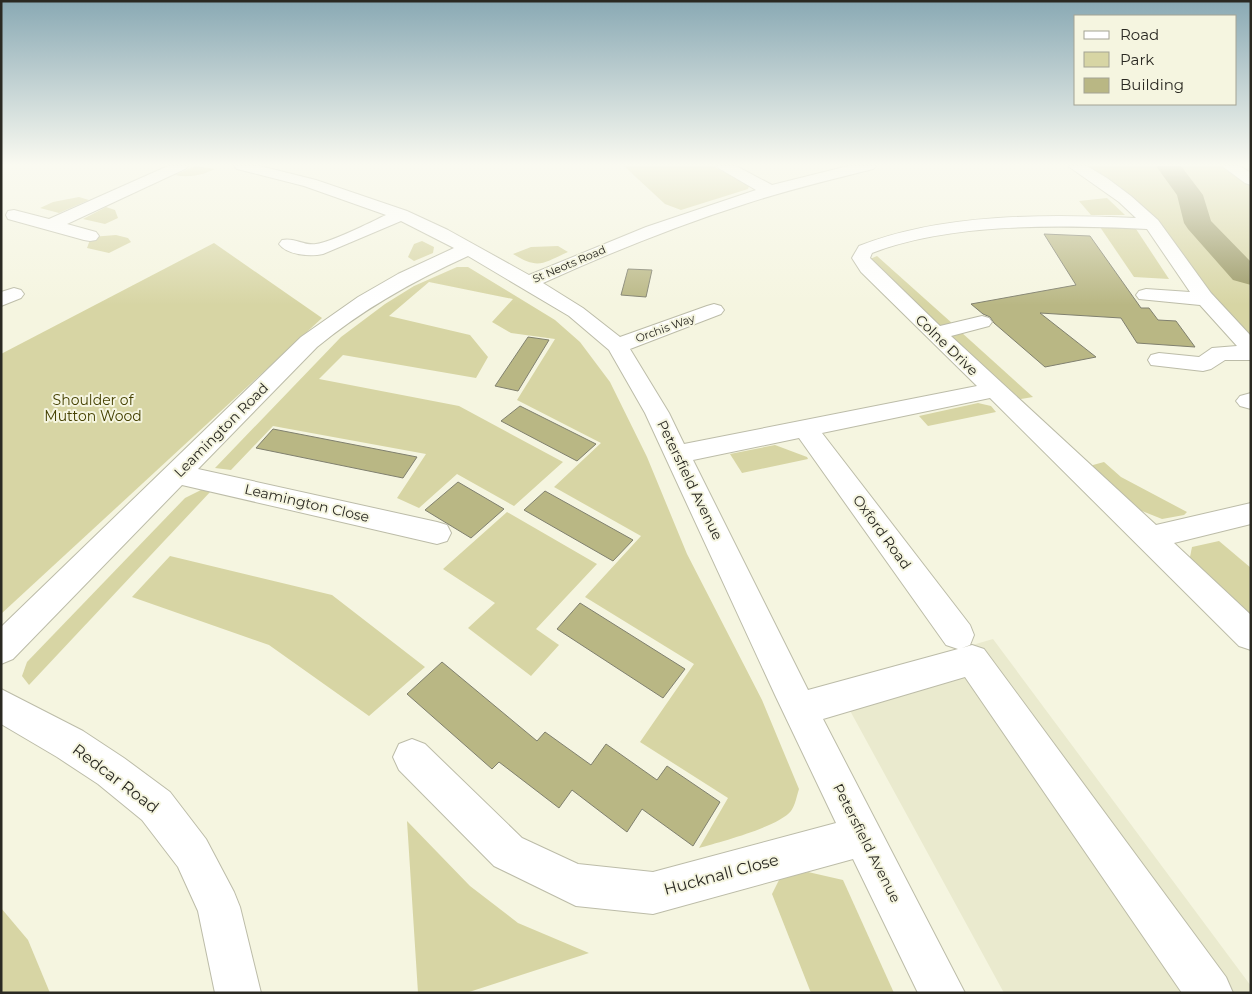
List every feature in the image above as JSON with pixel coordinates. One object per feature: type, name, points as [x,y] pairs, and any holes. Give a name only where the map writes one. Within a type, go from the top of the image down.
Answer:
[{"type":"street","points":[[51,225],[79,212]]},
{"type":"street","name":"Petersfield Avenue","points":[[394,212],[468,249],[528,282],[590,322],[616,346],[627,361],[657,413],[800,709],[942,993]]},
{"type":"street","name":"St Neots Road","points":[[528,282],[671,224],[706,212]]},
{"type":"street","points":[[1139,212],[1152,224],[1206,299],[1251,350]]},
{"type":"street","points":[[14,214],[90,236]]},
{"type":"street","points":[[288,244],[313,252],[401,215]]},
{"type":"street","name":"Colne Drive","points":[[1152,224],[1067,221],[992,224],[942,230],[878,244],[862,254],[862,258],[868,268],[935,334],[1152,537],[1251,636]]},
{"type":"street","points":[[992,224],[1012,242]]},
{"type":"street","name":"Leamington Road","points":[[1,650],[309,342],[332,322],[365,300],[407,276],[468,249]]},
{"type":"street","points":[[1146,295],[1206,299]]},
{"type":"street","name":"Orchis Way","points":[[616,346],[714,310]]},
{"type":"street","points":[[935,334],[982,322]]},
{"type":"street","points":[[1159,360],[1204,364],[1220,353],[1251,353]]},
{"type":"street","points":[[677,454],[993,390]]},
{"type":"street","name":"Oxford Road","points":[[805,428],[958,635]]},
{"type":"street","name":"Leamington Close","points":[[177,474],[437,533]]},
{"type":"street","points":[[1152,537],[1251,513]]},
{"type":"street","points":[[800,709],[972,660],[1210,993]]},
{"type":"street","name":"Redcar Road","points":[[1,705],[70,744],[111,771],[156,806],[192,853],[218,907],[238,993]]},
{"type":"street","name":"Hucknall Close","points":[[412,757],[508,852],[576,885],[653,893],[864,836]]},
{"type":"shaded area","points":[[993,639],[1251,986],[1251,993],[1004,993],[836,685]]},
{"type":"green space","points":[[96,212],[116,212],[118,218],[105,224],[83,219]]},
{"type":"green space","points":[[1089,212],[1122,212],[1125,215],[1091,215]]},
{"type":"green space","points":[[1146,212],[1251,212],[1251,338],[1221,306],[1157,220]]},
{"type":"green space","points":[[1100,227],[1136,229],[1169,279],[1134,277]]},
{"type":"green space","points":[[116,235],[128,238],[131,242],[109,253],[87,248],[91,237]]},
{"type":"green space","points":[[422,241],[434,247],[433,253],[414,261],[408,257],[414,244]]},
{"type":"green space","name":"Shoulder of Mutton Wood","points":[[214,243],[322,318],[1,614],[1,354]]},
{"type":"green space","points":[[558,246],[568,252],[541,263],[529,262],[513,254],[531,247]]},
{"type":"green space","points":[[877,256],[953,324],[939,327],[870,259]]},
{"type":"green space","points":[[457,267],[468,267],[555,320],[580,342],[610,382],[647,457],[687,554],[762,700],[799,789],[791,811],[774,823],[699,848],[728,798],[640,742],[694,664],[585,597],[641,536],[554,487],[601,443],[517,400],[555,339],[511,333],[492,322],[513,299],[429,282],[389,316],[470,335],[488,357],[476,378],[343,355],[319,379],[459,406],[563,462],[514,506],[457,474],[419,508],[397,498],[426,454],[273,426],[231,470],[215,468],[341,337],[385,304],[414,286]]},
{"type":"green space","points":[[961,332],[1033,397],[1014,398],[951,338],[953,335]]},
{"type":"green space","points":[[978,403],[991,406],[996,412],[928,426],[919,416]]},
{"type":"green space","points":[[775,445],[808,459],[742,473],[730,454]]},
{"type":"green space","points":[[1104,462],[1121,477],[1187,512],[1184,515],[1162,519],[1142,511],[1136,512],[1090,470],[1093,465]]},
{"type":"green space","points":[[203,489],[211,491],[29,685],[22,676],[27,662],[185,498]]},
{"type":"green space","points":[[507,512],[597,564],[536,629],[559,645],[531,676],[468,628],[495,603],[443,569]]},
{"type":"green space","points":[[1219,541],[1251,568],[1251,620],[1189,562],[1192,547]]},
{"type":"green space","points":[[170,556],[332,595],[425,667],[369,716],[269,645],[132,597]]},
{"type":"green space","points":[[407,821],[470,886],[518,923],[589,953],[466,993],[418,993]]},
{"type":"green space","points":[[808,872],[843,880],[894,993],[811,993],[772,894],[780,878]]},
{"type":"green space","points":[[1,908],[28,940],[50,993],[1,993]]},
{"type":"building","points":[[1044,234],[1090,236],[1141,308],[1149,308],[1158,320],[1176,321],[1195,347],[1137,343],[1121,318],[1040,313],[1096,357],[1045,367],[994,323],[990,317],[971,304],[1076,285]]},
{"type":"building","points":[[628,269],[652,270],[646,297],[621,295]]},
{"type":"building","points":[[528,337],[549,340],[518,391],[495,386]]},
{"type":"building","points":[[520,406],[596,444],[577,461],[501,421]]},
{"type":"building","points":[[273,429],[417,457],[403,478],[256,448]]},
{"type":"building","points":[[458,482],[504,509],[471,538],[425,510]]},
{"type":"building","points":[[545,491],[633,540],[613,561],[524,510]]},
{"type":"building","points":[[580,603],[685,669],[663,698],[557,629]]},
{"type":"building","points":[[442,662],[537,741],[545,732],[591,765],[606,744],[657,780],[667,766],[720,802],[693,846],[642,809],[627,832],[572,790],[559,808],[499,762],[492,769],[407,694]]},
{"type":"waterway","points":[[1195,212],[1198,223],[1244,273],[1251,276]]}]
